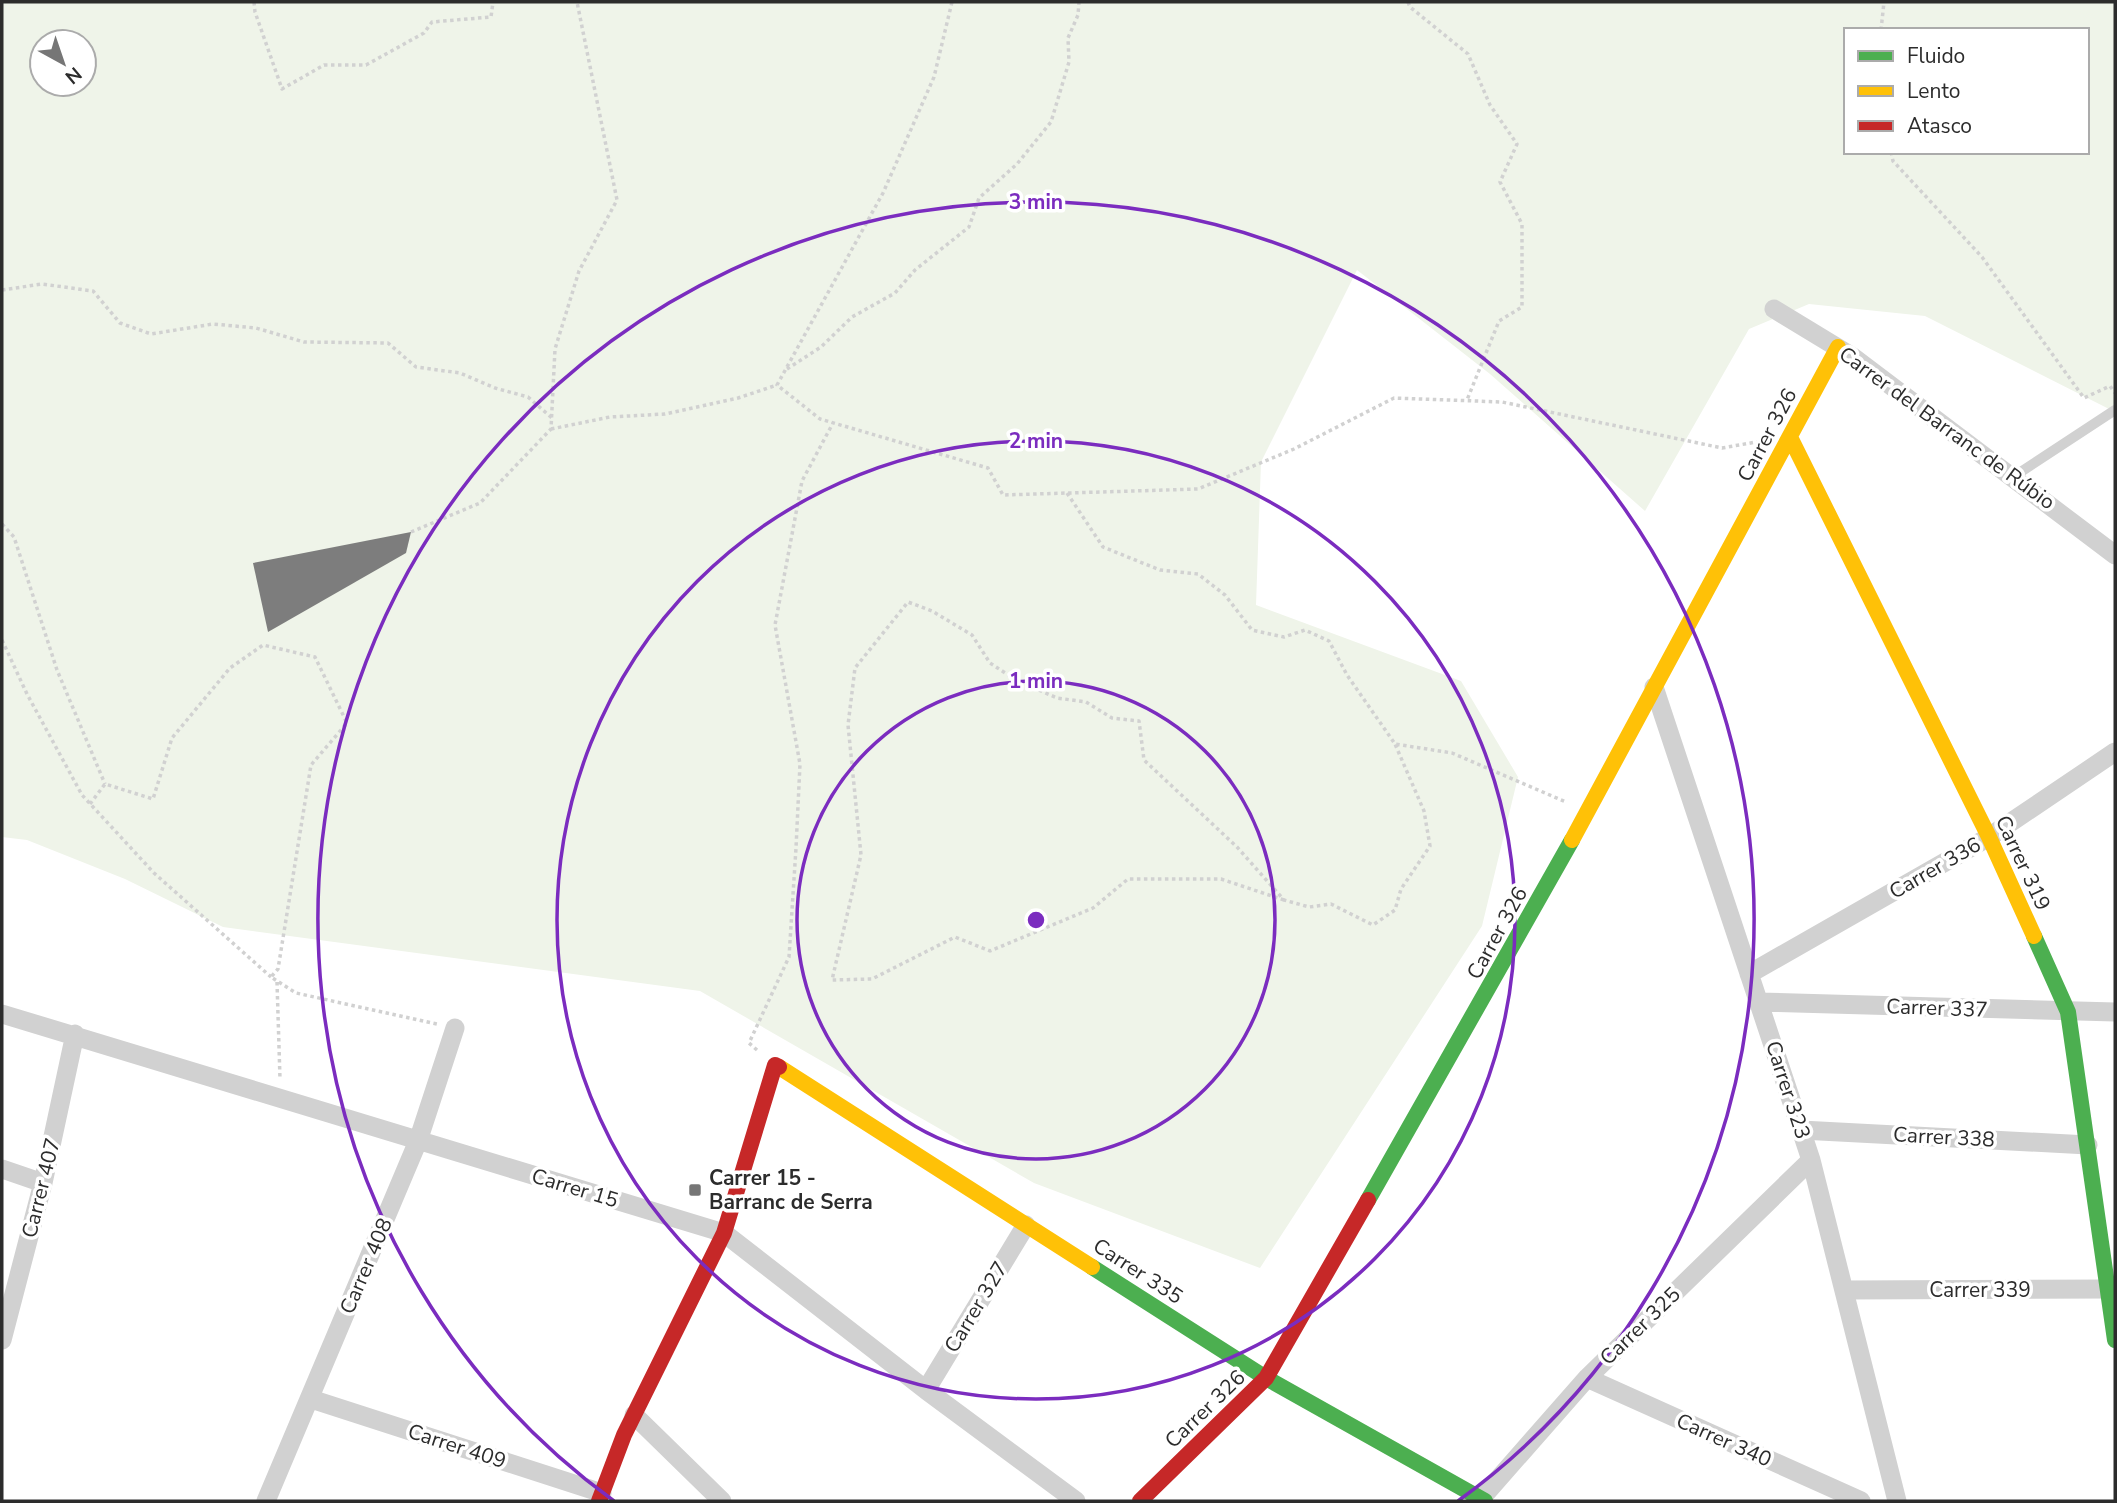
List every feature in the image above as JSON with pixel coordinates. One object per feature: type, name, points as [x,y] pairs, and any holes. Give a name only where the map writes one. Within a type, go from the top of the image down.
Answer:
[{"type":"street","name":"Carrer del Barranc de Rúbio","points":[[1774,309],[1838,347],[2115,555]]},
{"type":"street","name":"Carrer 326","points":[[1140,1501],[1266,1378],[1518,940],[1838,347]]},
{"type":"street","name":"Carrer 319","points":[[1790,436],[1989,837],[2068,1012],[2113,1289],[2115,1340]]},
{"type":"street","name":"Carrer 323","points":[[1654,687],[1811,1160],[1897,1501]]},
{"type":"street","name":"Carrer 336","points":[[1749,974],[1989,837],[2115,752]]},
{"type":"street","name":"Carrer 337","points":[[1759,1002],[2115,1013]]},
{"type":"street","name":"Carrer 15","points":[[2,1014],[724,1233],[926,1390],[1076,1501]]},
{"type":"street","name":"Carrer 408","points":[[266,1501],[418,1141],[455,1028]]},
{"type":"street","name":"Carrer 407","points":[[2,1336],[43,1183],[75,1034]]},
{"type":"street","name":"Carrer 335","points":[[775,1065],[1266,1378],[1482,1500]]},
{"type":"street","points":[[601,1497],[634,1415],[724,1233],[775,1065]]},
{"type":"street","name":"Carrer 338","points":[[1801,1130],[2088,1144]]},
{"type":"street","name":"Carrer 325","points":[[1482,1500],[1587,1378],[1811,1160]]},
{"type":"street","points":[[2,1169],[43,1183]]},
{"type":"street","name":"Carrer 327","points":[[926,1390],[1026,1225]]},
{"type":"street","name":"Carrer 339","points":[[1844,1290],[2113,1289]]},
{"type":"street","name":"Carrer 340","points":[[1587,1378],[1861,1501]]},
{"type":"street","name":"Carrer 409","points":[[311,1399],[601,1497]]},
{"type":"street","points":[[634,1415],[722,1501]]},
{"type":"lane","points":[[2013,477],[2115,410]]},
{"type":"path","points":[[254,2],[255,12],[282,89],[324,65],[366,65],[424,33],[432,22],[491,17],[493,2]]},
{"type":"path","points":[[551,429],[555,349],[579,271],[617,200],[577,2]]},
{"type":"path","points":[[411,532],[480,503],[551,429],[610,417],[665,414],[738,398],[777,384],[883,193],[934,77],[952,2]]},
{"type":"path","points":[[785,370],[821,347],[852,317],[895,293],[915,270],[969,228],[979,198],[1017,164],[1051,122],[1069,62],[1068,38],[1078,15],[1079,2]]},
{"type":"path","points":[[1408,2],[1410,7],[1468,54],[1490,105],[1517,144],[1500,182],[1522,224],[1522,307],[1499,321],[1466,401]]},
{"type":"path","points":[[1881,28],[1884,2]]},
{"type":"path","points":[[1892,154],[1894,161],[1982,257],[2084,398],[2110,386],[2115,393]]},
{"type":"path","points":[[2,290],[42,284],[93,291],[120,323],[151,334],[213,324],[256,328],[304,342],[388,342],[416,366],[460,373],[495,388],[528,397],[552,418]]},
{"type":"path","points":[[777,384],[820,419],[988,468],[1003,495],[1198,489],[1294,449],[1394,398],[1502,402],[1722,448],[1790,436]]},
{"type":"path","points":[[775,1065],[750,1043],[789,957],[800,764],[775,625],[802,481],[834,423]]},
{"type":"path","points":[[1067,493],[1103,547],[1160,570],[1198,574],[1225,595],[1252,630],[1284,637],[1306,630],[1329,641],[1347,675],[1395,744],[1424,811],[1430,846],[1401,889],[1395,910],[1373,925],[1331,904],[1308,907],[1284,900],[1221,879],[1128,879],[1093,908],[990,951],[955,937],[872,979],[832,980],[861,855],[848,725],[856,668],[908,602],[932,611],[972,635],[990,663],[1016,680],[1057,698],[1086,702],[1112,718],[1139,720],[1144,760],[1237,847],[1284,900]]},
{"type":"path","points":[[2,524],[14,537],[57,670],[105,784],[153,799],[172,738],[230,668],[263,645],[315,657],[347,723],[311,765],[278,969],[271,977]]},
{"type":"path","points":[[2,640],[27,694],[82,795],[154,873],[279,984],[281,1098]]},
{"type":"path","points":[[1395,744],[1452,753],[1587,811]]},
{"type":"path","points":[[90,804],[105,784]]},
{"type":"path","points":[[271,977],[296,993],[455,1028]]},
{"type":"shaded area","points":[[2,2],[2115,2],[2115,412],[1925,316],[1809,304],[1749,329],[1645,511],[1490,374],[1357,270],[1261,462],[1256,605],[1461,681],[1518,777],[1482,926],[1260,1268],[1034,1183],[700,991],[223,927],[125,879],[27,840],[2,837]]},
{"type":"building","points":[[411,532],[406,553],[268,632],[253,563]]},
{"type":"traffic: fast","points":[[1368,1200],[1572,840]]},
{"type":"traffic: fast","points":[[2034,936],[2068,1012],[2115,1340]]},
{"type":"traffic: fast","points":[[1092,1267],[1266,1378],[1485,1501]]},
{"type":"traffic: slow","points":[[1572,840],[1838,347]]},
{"type":"traffic: slow","points":[[1790,437],[1989,837],[2034,936]]},
{"type":"traffic: slow","points":[[779,1067],[1092,1267]]},
{"type":"traffic: jam","points":[[599,1501],[624,1435],[724,1233],[775,1065],[779,1067]]},
{"type":"traffic: jam","points":[[1140,1501],[1266,1378],[1368,1200]]},
{"type":"place","name":"Carrer 15 - Barranc de Serra","points":[[695,1190]]}]
